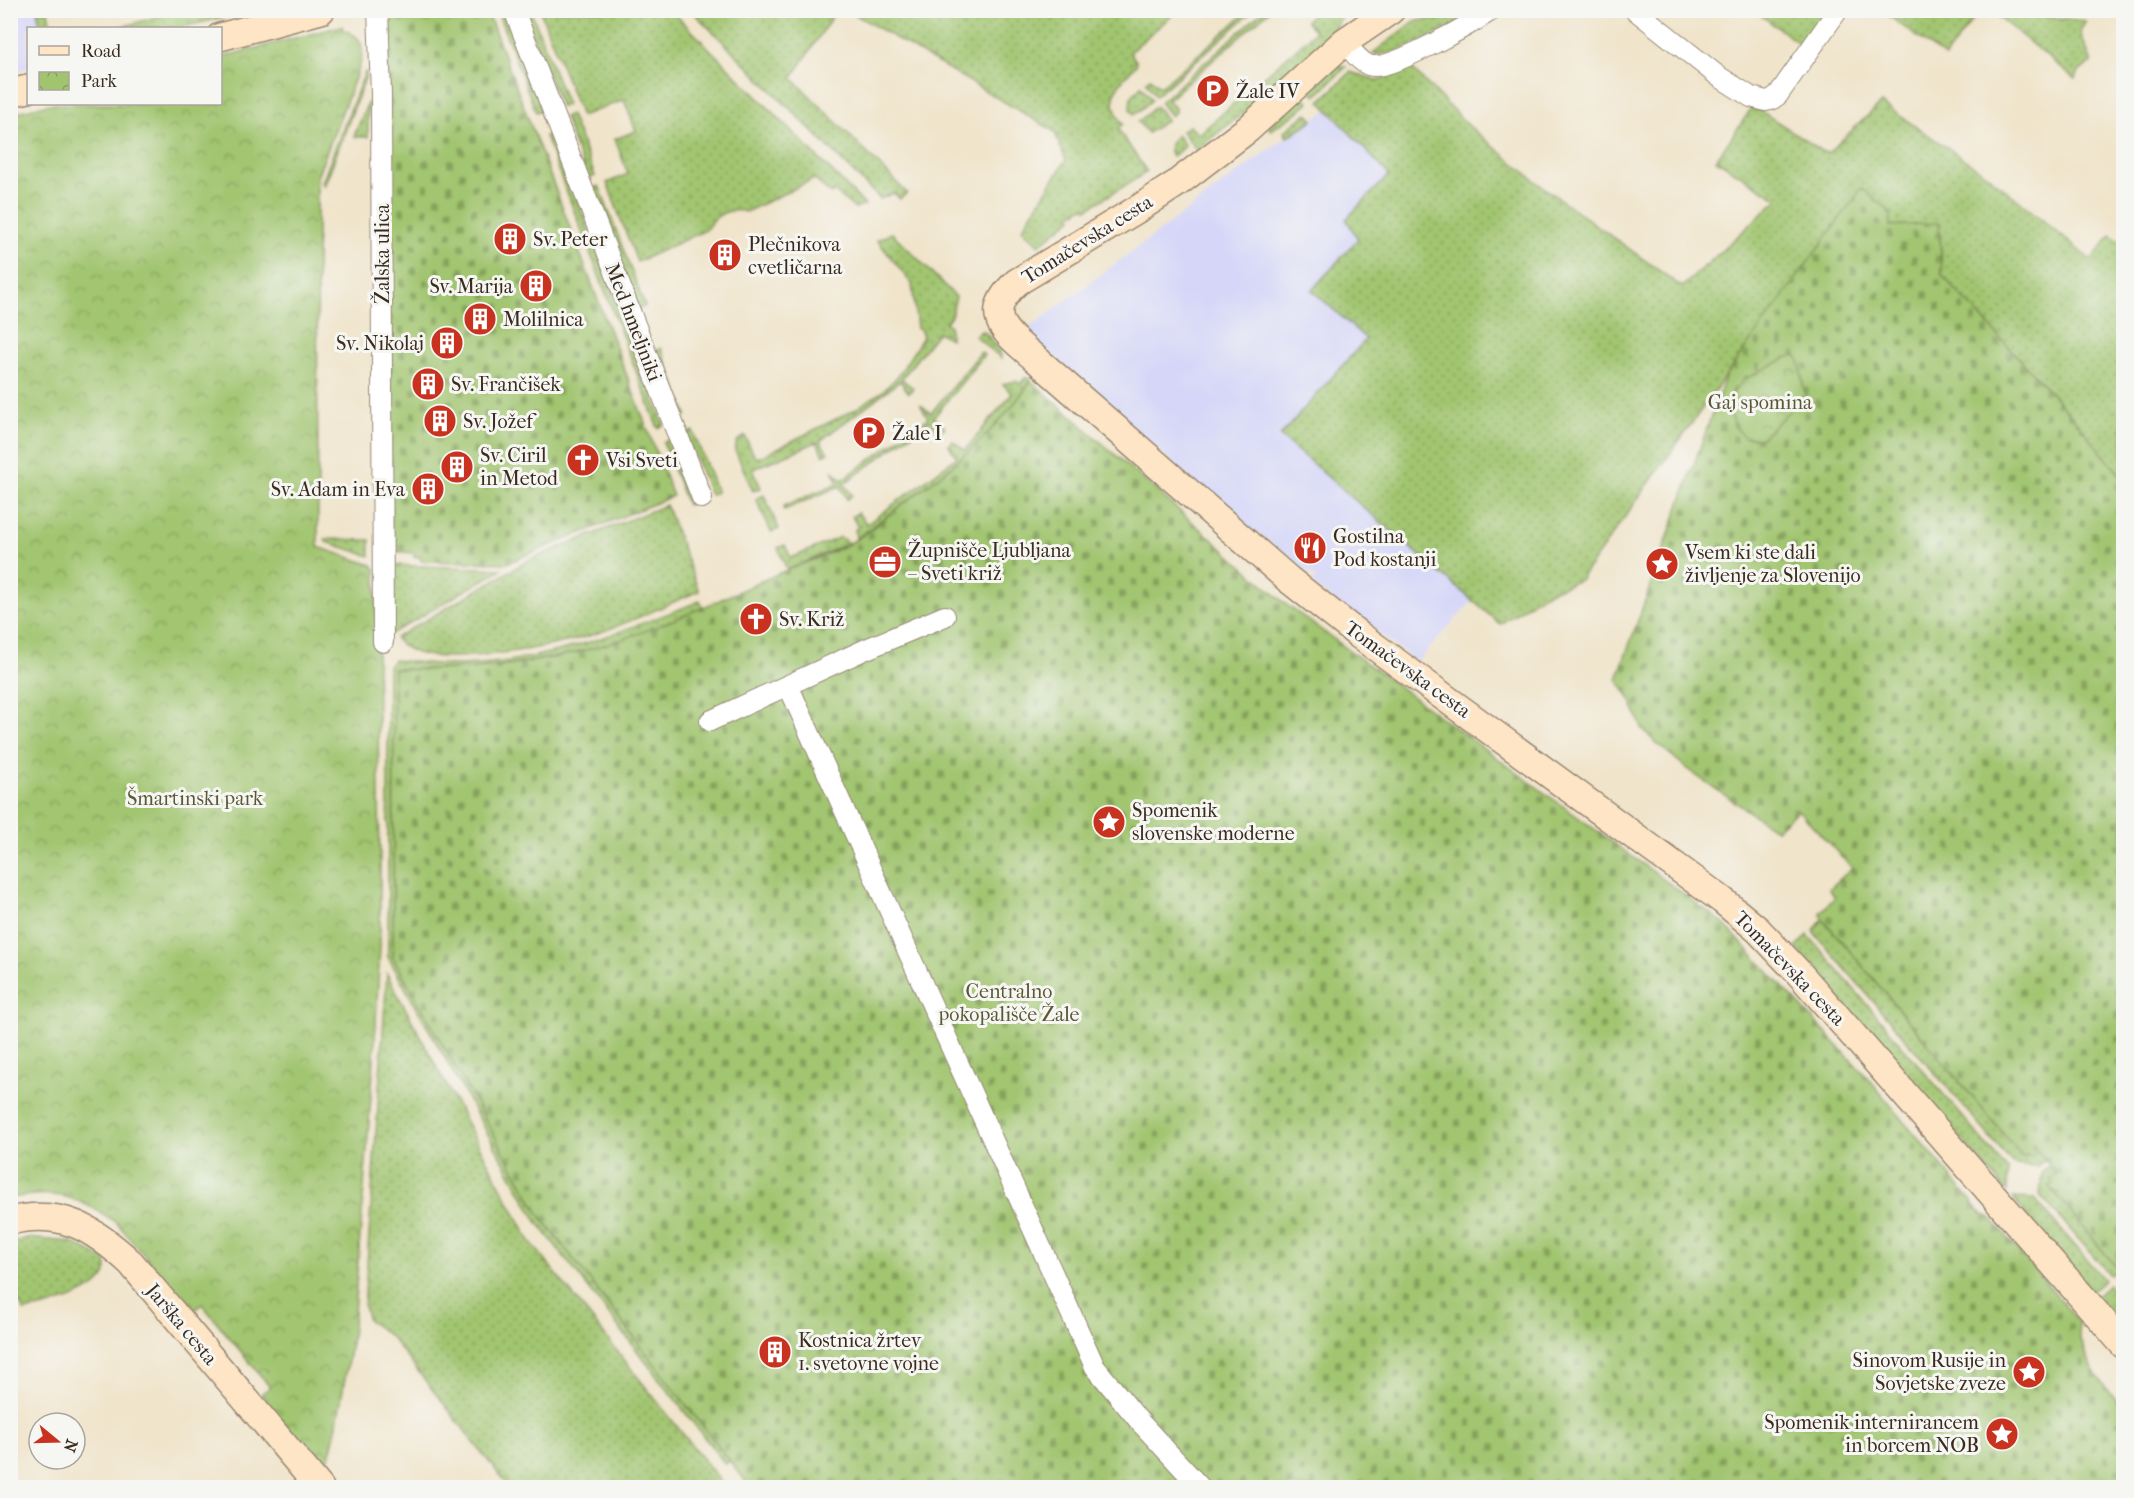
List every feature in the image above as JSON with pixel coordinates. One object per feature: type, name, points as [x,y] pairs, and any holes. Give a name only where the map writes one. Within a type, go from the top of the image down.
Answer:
[{"type":"street","points":[[222,36],[321,10]]},
{"type":"street","name":"Žalska ulica","points":[[378,10],[381,94],[383,642]]},
{"type":"street","name":"Med hmeljniki","points":[[514,10],[702,498]]},
{"type":"street","name":"Tomačevska cesta","points":[[1344,42],[1362,10]]},
{"type":"street","name":"Tomačevska cesta","points":[[1390,10],[1344,42],[1248,129],[1193,171],[1141,207],[1017,282],[1006,293],[999,306],[998,318],[1001,325],[1012,338],[1288,579],[1359,634],[1722,900],[1758,930],[1798,972],[2124,1346]]},
{"type":"street","points":[[1344,42],[1366,64],[1377,65],[1417,51],[1491,10]]},
{"type":"street","points":[[1635,10],[1718,76],[1751,97],[1766,101],[1778,95],[1838,10]]},
{"type":"street","points":[[10,93],[27,88]]},
{"type":"street","points":[[711,721],[945,616]]},
{"type":"street","points":[[788,685],[1095,1367],[1140,1422],[1200,1488]]},
{"type":"street","name":"Jarška cesta","points":[[10,1221],[41,1216],[57,1217],[89,1230],[110,1243],[131,1263],[320,1488]]},
{"type":"shaded area","points":[[11,11],[48,11],[51,27],[27,27],[27,68],[11,73]]},
{"type":"shaded area","points":[[1409,66],[1469,126],[1538,183],[1682,287],[1773,312],[1580,580],[1546,593],[1500,624],[1472,601],[1417,662],[1312,584],[1316,579],[1273,544],[1257,533],[1254,536],[1025,331],[1271,148],[1327,110]]},
{"type":"green space","points":[[37,11],[48,11],[51,27],[41,27]]},
{"type":"green space","points":[[177,11],[249,11],[183,27],[121,27]]},
{"type":"green space","points":[[400,11],[487,11],[673,496],[507,563],[421,561],[421,557],[414,557],[414,553],[390,551],[388,28]]},
{"type":"green space","points":[[497,11],[504,11],[543,109],[536,112]]},
{"type":"green space","points":[[523,11],[531,11],[567,105],[561,107]]},
{"type":"green space","points":[[540,11],[672,11],[865,205],[855,209],[834,191],[831,194],[814,179],[746,212],[733,211],[718,216],[706,230],[637,262],[607,183],[628,174],[615,139],[636,131],[624,100],[581,116]]},
{"type":"green space","points":[[692,11],[836,11],[792,78],[907,193],[900,199],[894,193],[880,199]]},
{"type":"green space","points":[[849,11],[1177,11],[1130,52],[1136,65],[1115,92],[1114,107],[1123,124],[1118,129],[1147,172],[1087,209],[1085,206],[1070,215],[1072,218],[1039,245],[1022,229],[1066,160],[1054,131]]},
{"type":"green space","points":[[1248,11],[1253,11],[1156,96],[1146,82],[1150,78],[1161,87]]},
{"type":"green space","points":[[1263,11],[1269,11],[1168,100],[1175,108],[1171,116],[1160,102]]},
{"type":"green space","points":[[1315,11],[1344,11],[1336,26],[1301,64],[1196,150],[1182,131],[1189,126],[1199,134],[1305,41],[1315,31],[1306,21]]},
{"type":"green space","points":[[1470,11],[1482,11],[1395,52],[1373,53],[1415,21],[1447,18]]},
{"type":"green space","points":[[1755,11],[1829,11],[1805,48]]},
{"type":"green space","points":[[1882,11],[1979,11],[1945,57]]},
{"type":"green space","points":[[1991,11],[2086,21],[2080,32],[2092,62],[2079,72],[2075,79]]},
{"type":"green space","name":"Šmartinski park","points":[[342,26],[342,29],[359,39],[362,49],[359,68],[317,177],[318,547],[372,565],[376,570],[380,946],[374,1059],[352,1338],[336,1429],[327,1466],[321,1467],[260,1395],[270,1387],[202,1304],[192,1312],[117,1223],[91,1207],[62,1196],[36,1195],[11,1198],[11,114],[45,105],[222,105],[222,57]]},
{"type":"green space","points":[[1338,65],[1346,67],[1316,96],[1310,90]]},
{"type":"green space","points":[[1409,66],[1469,126],[1538,183],[1682,287],[1778,199],[1716,160],[1753,106],[1827,154],[1881,103],[1989,176],[2091,260],[2111,235],[2123,244],[2123,478],[2061,404],[1942,275],[1939,224],[1773,312],[1580,580],[1546,593],[1500,624],[1280,436],[1366,339],[1312,290],[1358,239],[1346,219],[1389,175],[1320,101],[1351,72],[1378,81]]},
{"type":"green space","points":[[365,72],[367,73],[324,187],[322,182]]},
{"type":"green space","points":[[1141,86],[1152,100],[1134,115],[1130,109],[1131,97]]},
{"type":"green space","points":[[1304,96],[1309,102],[1271,130],[1268,126]]},
{"type":"green space","points":[[368,102],[368,137],[355,137],[355,134]]},
{"type":"green space","points":[[1156,106],[1167,120],[1148,133],[1138,122]]},
{"type":"green space","points":[[1307,113],[1313,120],[1287,137],[1284,132]]},
{"type":"green space","points":[[571,115],[595,176],[588,179],[564,117]]},
{"type":"green space","points":[[552,134],[664,425],[658,428],[545,136]]},
{"type":"green space","points":[[1177,135],[1185,146],[1172,157],[1170,145]]},
{"type":"green space","points":[[599,186],[645,306],[638,309],[592,189]]},
{"type":"green space","points":[[1862,188],[1891,213],[1890,226],[1939,223],[1942,275],[2061,404],[2123,478],[2123,1265],[2118,1269],[2050,1187],[2053,1183],[2050,1179],[2056,1173],[2038,1151],[2030,1157],[2028,1154],[2023,1157],[1823,919],[1820,913],[1835,897],[1829,889],[1852,868],[1798,810],[1776,830],[1691,772],[1642,728],[1630,699],[1617,679],[1726,375]]},
{"type":"green space","points":[[892,233],[956,297],[951,316],[946,322],[950,326],[950,339],[938,332],[906,373],[902,379],[913,388],[909,393],[900,381],[820,441],[828,453],[823,455],[817,442],[753,469],[761,488],[753,491],[735,450],[737,441],[745,436],[754,455],[758,458],[854,410],[884,390],[898,376],[923,337],[920,329],[917,329],[912,284],[877,240]]},
{"type":"green space","points":[[983,331],[1000,350],[1001,358],[975,336]]},
{"type":"green space","points":[[661,348],[687,415],[681,418],[655,351]]},
{"type":"green space","points":[[981,352],[984,355],[934,417],[945,427],[939,432],[930,421],[844,484],[852,495],[847,499],[840,486],[784,510],[784,506],[838,483],[832,469],[842,480],[928,418],[920,404],[931,413]]},
{"type":"green space","name":"Gaj spomina","points":[[1796,356],[1799,359],[1805,395],[1761,439],[1744,437],[1734,425],[1728,408],[1734,391],[1743,380],[1788,357]]},
{"type":"green space","points":[[1025,378],[1031,381],[994,427],[951,467],[856,539],[855,529],[858,528],[852,516],[858,513],[867,524],[957,457],[949,445],[953,441],[965,450],[1012,394],[1003,384],[1016,381],[1020,384]]},
{"type":"green space","name":"Centralno pokopališče Žale","points":[[1031,381],[1287,605],[1722,922],[1867,1077],[1983,1215],[1991,1218],[2079,1322],[2079,1338],[2095,1374],[2123,1408],[2123,1487],[750,1487],[541,1217],[393,957],[394,669],[435,670],[496,666],[537,661],[585,650],[640,633],[837,550],[868,531],[954,464],[1003,417]]},
{"type":"green space","points":[[693,431],[717,492],[710,495],[686,434]]},
{"type":"green space","points":[[670,440],[694,502],[687,505],[663,442]]},
{"type":"green space","points":[[764,495],[779,529],[771,532],[756,499]]},
{"type":"green space","points":[[666,505],[699,591],[603,632],[502,653],[454,657],[433,656],[417,653],[402,645],[395,638],[529,560]]},
{"type":"green space","points":[[840,537],[849,543],[787,570],[778,548],[785,545],[791,558]]},
{"type":"green space","points":[[325,539],[370,540],[370,556],[326,542]]},
{"type":"green space","points":[[390,565],[502,569],[391,634]]},
{"type":"green space","points":[[700,601],[704,608],[633,636],[556,657],[475,668],[394,669],[393,957],[541,1217],[730,1461],[725,1464],[538,1223],[388,957],[388,666],[394,660],[458,665],[521,659],[612,635]]},
{"type":"green space","points":[[1823,919],[2023,1157],[2038,1150],[2045,1159],[2037,1167],[2014,1165],[1816,935],[1814,930]]},
{"type":"green space","points":[[1808,935],[2008,1170],[2007,1192],[1796,948]]},
{"type":"green space","points":[[387,974],[530,1241],[725,1487],[509,1487],[391,1337],[368,1320],[364,1307]]},
{"type":"green space","points":[[2049,1165],[2056,1173],[2054,1183],[2050,1187],[2118,1269],[2110,1275],[2040,1195],[2042,1172]]},
{"type":"green space","points":[[2012,1198],[2035,1199],[2104,1280],[2091,1292]]},
{"type":"green space","points":[[27,1238],[71,1242],[105,1259],[107,1270],[101,1280],[91,1289],[77,1296],[24,1311],[11,1288],[10,1243]]},
{"type":"green space","points":[[2108,1285],[2123,1302],[2121,1324],[2095,1297]]},
{"type":"place","name":"Žale IV","points":[[1213,91]]},
{"type":"place","name":"Sv. Peter","points":[[510,239]]},
{"type":"place","name":"Plečnikova cvetličarna","points":[[725,255]]},
{"type":"place","name":"Sv. Marija","points":[[536,286]]},
{"type":"place","name":"Molilnica","points":[[480,319]]},
{"type":"place","name":"Sv. Nikolaj","points":[[447,343]]},
{"type":"place","name":"Sv. Frančišek","points":[[428,384]]},
{"type":"place","name":"Sv. Jožef","points":[[440,421]]},
{"type":"place","name":"Žale I","points":[[869,433]]},
{"type":"place","name":"Vsi Sveti","points":[[583,460]]},
{"type":"place","name":"Sv. Ciril in Metod","points":[[457,467]]},
{"type":"place","name":"Sv. Adam in Eva","points":[[428,489]]},
{"type":"place","name":"Gostilna Pod kostanji","points":[[1310,548]]},
{"type":"place","name":"Župnišče Ljubljana – Sveti križ","points":[[885,562]]},
{"type":"place","name":"Vsem ki ste dali življenje za Slovenijo","points":[[1662,564]]},
{"type":"place","name":"Sv. Križ","points":[[756,619]]},
{"type":"place","name":"Spomenik slovenske moderne","points":[[1109,822]]},
{"type":"place","name":"Kostnica žrtev 1. svetovne vojne","points":[[775,1352]]},
{"type":"place","name":"Sinovom Rusije in Sovjetske zveze","points":[[2029,1372]]},
{"type":"place","name":"Spomenik internirancem in borcem NOB","points":[[2002,1434]]}]
